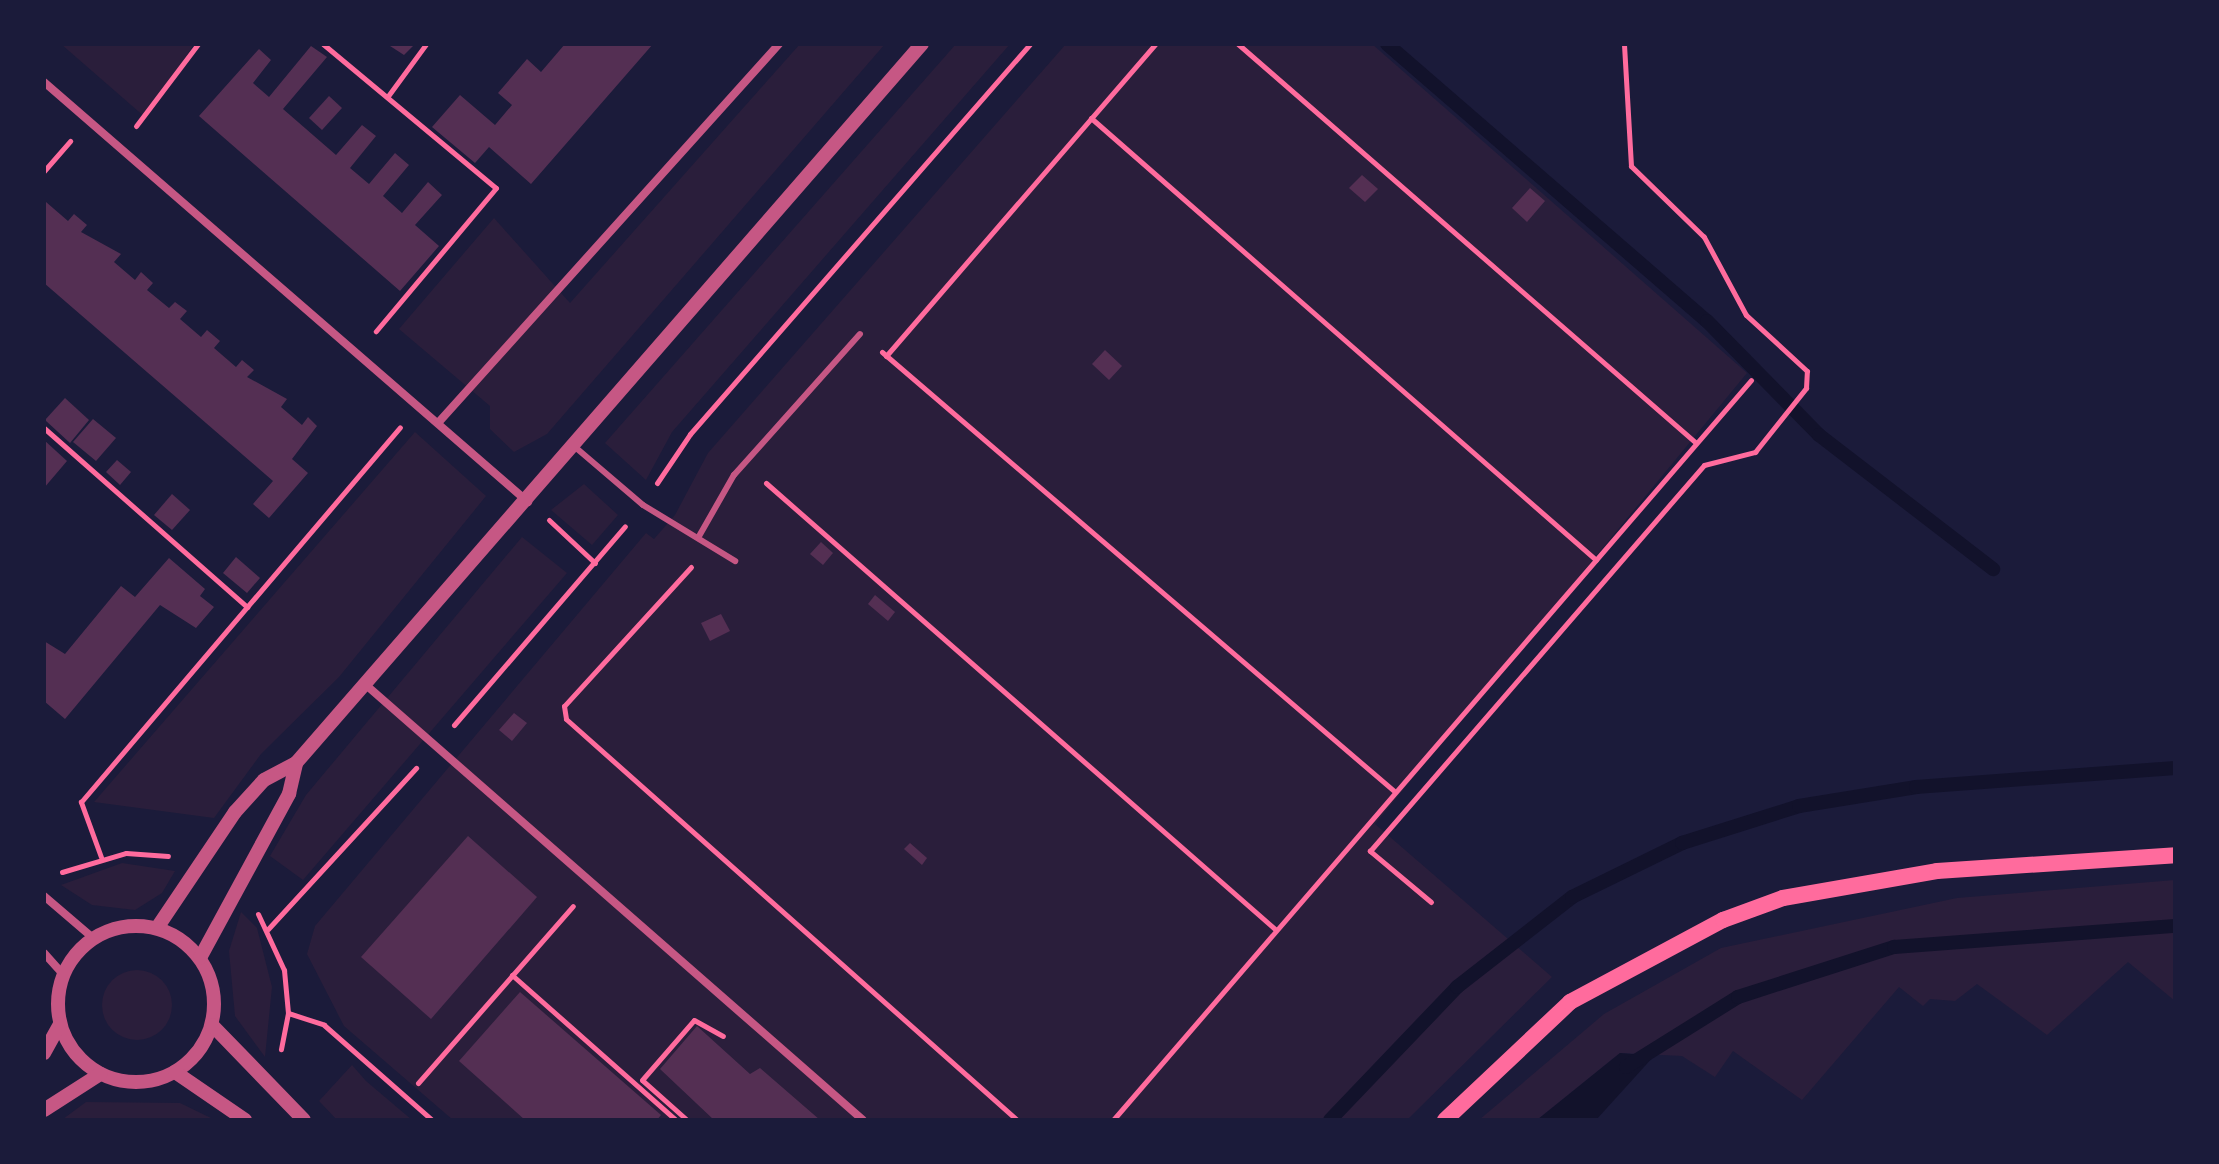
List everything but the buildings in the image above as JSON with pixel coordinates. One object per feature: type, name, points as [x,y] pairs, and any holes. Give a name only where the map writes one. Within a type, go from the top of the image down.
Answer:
[{"type":"main road","points":[[1445,1120],[1570,1002],[1723,920],[1783,898],[1937,871],[2175,855]]},
{"type":"street","points":[[438,423],[779,44]]},
{"type":"street","points":[[157,928],[235,812],[264,780],[296,763],[366,685],[529,502],[922,44]]},
{"type":"street","points":[[44,82],[529,502]]},
{"type":"street","points":[[366,685],[863,1120]]},
{"type":"street","points":[[200,958],[289,794],[296,763]]},
{"type":"street","points":[[44,896],[93,938]]},
{"type":"street","points":[[44,1053],[60,1024],[63,974],[93,938],[131,925],[157,928],[200,958],[212,984],[212,1025],[175,1072],[138,1083],[100,1074],[71,1048],[60,1024]]},
{"type":"street","points":[[44,953],[63,974]]},
{"type":"street","points":[[212,1025],[304,1120]]},
{"type":"street","points":[[175,1072],[245,1120]]},
{"type":"street","points":[[44,1110],[100,1074]]},
{"type":"lane","points":[[698,538],[744,464],[860,334]]},
{"type":"lane","points":[[575,447],[698,538],[735,561]]},
{"type":"path","points":[[120,146],[198,44]]},
{"type":"path","points":[[323,44],[496,188],[358,353]]},
{"type":"path","points":[[388,96],[426,44]]},
{"type":"path","points":[[886,356],[1155,44]]},
{"type":"path","points":[[1238,44],[1696,443]]},
{"type":"path","points":[[1431,902],[1370,851],[1704,465],[1755,452],[1776,430],[1806,388],[1807,371],[1746,315],[1704,237],[1631,166],[1624,44]]},
{"type":"path","points":[[1091,118],[1596,560]]},
{"type":"path","points":[[860,334],[1394,791]]},
{"type":"path","points":[[1113,1120],[1751,380]]},
{"type":"path","points":[[101,857],[81,802],[418,406]]},
{"type":"path","points":[[44,428],[247,607]]},
{"type":"path","points":[[744,464],[1276,930]]},
{"type":"path","points":[[529,502],[595,563]]},
{"type":"path","points":[[710,546],[564,706],[566,719],[1017,1120]]},
{"type":"path","points":[[418,1083],[574,904]]},
{"type":"path","points":[[268,929],[284,970],[288,1013],[268,1081]]},
{"type":"path","points":[[512,975],[676,1120]]},
{"type":"path","points":[[288,1013],[324,1025],[432,1120]]},
{"type":"path","points":[[640,1086],[702,1013]]},
{"type":"path","points":[[687,1120],[642,1080],[694,1020],[717,1039]]},
{"type":"shaded area","points":[[61,44],[194,44],[146,118]]},
{"type":"shaded area","points":[[800,44],[885,44],[547,434],[514,452],[490,429],[490,406],[399,329],[494,218],[570,303]]},
{"type":"shaded area","points":[[956,44],[1010,44],[672,432],[646,480],[605,443]]},
{"type":"shaded area","points":[[1066,44],[1372,44],[1747,373],[1375,824],[1552,977],[1407,1120],[453,1120],[344,1026],[307,954],[315,926],[646,533],[654,539],[675,515],[708,453]]},
{"type":"shaded area","points":[[415,432],[486,496],[339,677],[261,754],[214,818],[94,802]]},
{"type":"shaded area","points":[[584,484],[618,515],[592,545],[551,510]]},
{"type":"shaded area","points":[[522,537],[567,573],[303,880],[270,856],[306,795]]},
{"type":"shaded area","points":[[122,863],[175,871],[162,893],[135,910],[92,905],[61,885]]},
{"type":"shaded area","points":[[2175,880],[2175,1001],[2128,962],[2047,1035],[1977,984],[1955,1001],[1930,999],[1923,1006],[1899,987],[1802,1100],[1733,1051],[1715,1077],[1682,1056],[1620,1053],[1537,1120],[1479,1120],[1604,1014],[1721,948],[1957,898]]},
{"type":"shaded area","points":[[241,912],[257,928],[272,987],[265,1057],[235,1016],[229,951]]},
{"type":"shaded area","points":[[144,970],[166,985],[172,1005],[170,1019],[162,1030],[151,1038],[130,1040],[112,1030],[104,1019],[102,998],[112,980],[123,972]]},
{"type":"shaded area","points":[[1620,1053],[1654,1056],[1596,1120],[1537,1120]]},
{"type":"shaded area","points":[[352,1065],[412,1120],[337,1120],[319,1101]]},
{"type":"shaded area","points":[[86,1102],[180,1103],[213,1119],[63,1119]]},
{"type":"waterway","points":[[1387,44],[1707,321],[1819,435],[1993,569]]},
{"type":"waterway","points":[[1330,1120],[1457,987],[1572,897],[1682,843],[1799,806],[1916,787],[2175,768]]},
{"type":"waterway","points":[[1626,1067],[1738,997],[1894,947],[2175,926]]}]
